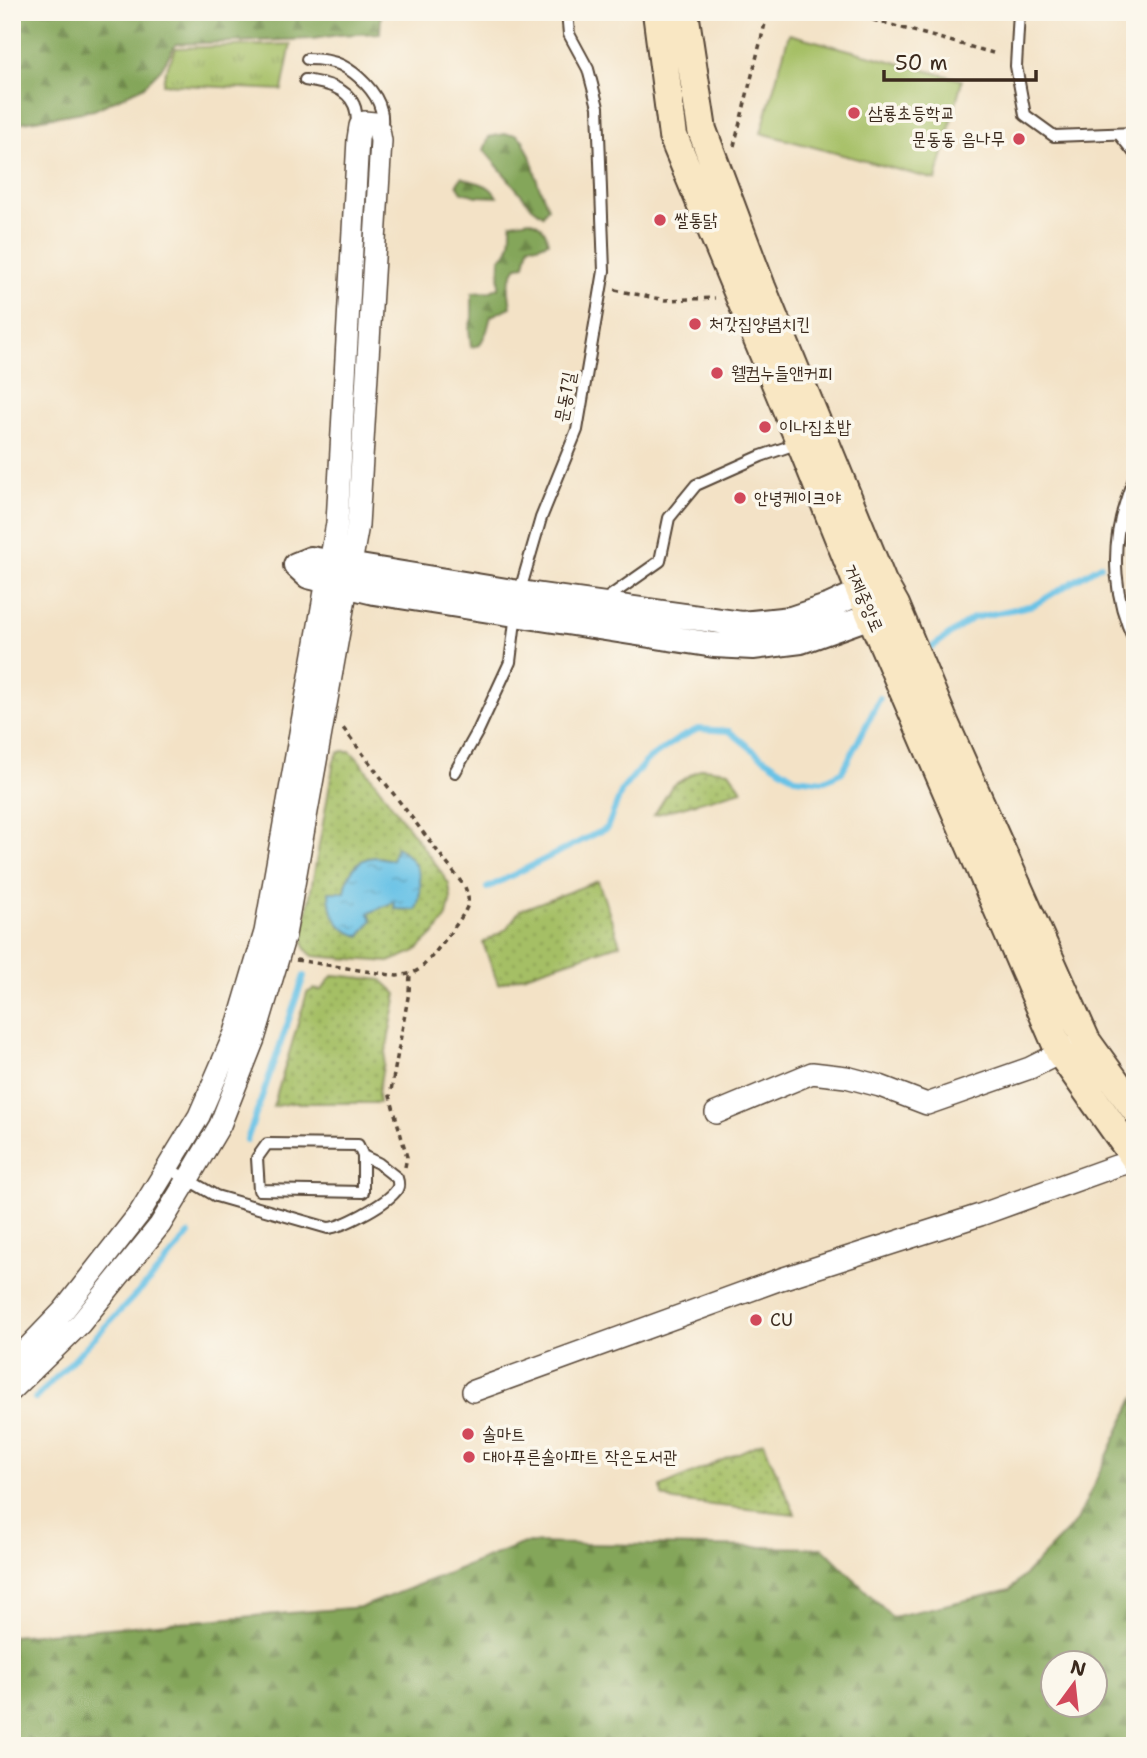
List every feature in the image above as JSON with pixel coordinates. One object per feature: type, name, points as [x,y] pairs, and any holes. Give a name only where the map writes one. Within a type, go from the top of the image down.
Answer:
[{"type":"main road","name":"거제중앙로","points":[[657,12],[673,136],[833,523],[942,718],[1086,1041],[1135,1109]]},
{"type":"main road","name":"거제중앙로","points":[[684,12],[702,131],[877,599],[889,658],[1060,1052],[1135,1159]]},
{"type":"street","points":[[12,1364],[64,1310],[139,1214],[200,1116],[235,1033],[265,932],[339,573],[358,525],[382,141],[377,125],[369,121],[360,126],[359,139],[338,523],[339,573],[285,935],[254,1038],[220,1125],[188,1179],[160,1224],[80,1324],[12,1390]]},
{"type":"street","points":[[832,617],[842,589],[845,569],[834,538],[833,523]]},
{"type":"street","points":[[339,573],[517,604],[727,646],[753,647],[801,641],[832,617],[877,599]]},
{"type":"street","points":[[517,604],[598,604],[742,624],[832,617],[869,634],[889,658]]},
{"type":"street","points":[[716,1113],[811,1073],[846,1077],[880,1086],[927,1104],[1030,1068],[1086,1041]]},
{"type":"street","points":[[473,1391],[781,1279],[979,1215],[1135,1159]]},
{"type":"lane","name":"문동1길","points":[[455,772],[478,731],[510,662],[517,604],[541,518],[577,430],[604,271],[598,107],[588,69],[569,34],[567,12]]},
{"type":"lane","points":[[1019,12],[1016,66],[1025,115],[1054,136],[1135,133]]},
{"type":"lane","points":[[307,59],[323,60],[342,66],[367,86],[382,111],[382,141]]},
{"type":"lane","points":[[304,80],[326,83],[349,97],[355,105],[359,139]]},
{"type":"lane","points":[[1119,134],[1135,153]]},
{"type":"lane","points":[[598,604],[660,561],[670,518],[696,485],[761,456],[801,443]]},
{"type":"lane","points":[[1135,478],[1121,516],[1116,545],[1116,572],[1121,605],[1135,642]]},
{"type":"lane","points":[[168,1168],[216,1196],[328,1228],[338,1227],[382,1203],[395,1193],[399,1185],[397,1178],[378,1163],[363,1156],[358,1145],[267,1144],[257,1158],[259,1190],[363,1192],[363,1156]]},
{"type":"path","points":[[731,155],[768,12]]},
{"type":"path","points":[[844,12],[993,53]]},
{"type":"path","points":[[601,287],[664,300],[717,298]]},
{"type":"path","points":[[291,959],[397,976],[410,974],[421,969],[467,908],[469,897],[465,887],[337,720]]},
{"type":"path","points":[[397,1178],[404,1170],[407,1157],[390,1096],[410,974]]},
{"type":"green space","points":[[12,12],[381,12],[380,33],[313,39],[176,44],[161,69],[143,87],[94,110],[12,124]]},
{"type":"green space","points":[[789,34],[962,80],[936,180],[761,133]]},
{"type":"green space","points":[[291,44],[282,90],[163,84],[165,72],[176,48]]},
{"type":"green space","points":[[516,134],[523,140],[548,207],[543,215],[531,206],[484,150],[489,137]]},
{"type":"green space","points":[[462,177],[486,186],[497,197],[462,192],[457,184]]},
{"type":"green space","points":[[530,220],[542,228],[548,242],[538,246],[529,245],[525,265],[517,266],[509,282],[511,307],[491,316],[480,345],[471,347],[469,328],[472,318],[472,293],[489,292],[499,287],[500,259],[509,247],[511,223]]},
{"type":"green space","points":[[350,751],[358,759],[449,884],[451,898],[447,916],[436,932],[416,951],[389,962],[313,956],[304,944],[304,929],[334,761],[338,753]]},
{"type":"green space","points":[[702,768],[729,771],[742,790],[654,815],[672,786]]},
{"type":"green space","points":[[598,881],[620,944],[498,984],[483,943],[506,929],[520,910]]},
{"type":"green space","points":[[335,975],[382,980],[397,994],[378,1093],[379,1103],[291,1103],[273,1107],[307,993],[314,989],[322,990]]},
{"type":"green space","points":[[1135,1396],[1135,1746],[12,1746],[12,1636],[362,1607],[524,1543],[823,1548],[892,1617],[1010,1590],[1077,1521]]},
{"type":"green space","points":[[763,1442],[795,1514],[674,1501],[662,1496],[661,1487]]},
{"type":"water","points":[[396,847],[411,859],[419,874],[420,891],[416,910],[395,909],[394,902],[369,913],[372,920],[360,936],[346,930],[333,914],[329,892],[345,892],[350,874],[357,864],[375,857],[392,860]]},
{"type":"waterway","points":[[932,647],[973,618],[1034,605],[1101,565]]},
{"type":"waterway","points":[[487,888],[607,828],[622,790],[646,761],[698,729],[729,731],[795,778],[823,781],[842,772],[880,698]]},
{"type":"waterway","points":[[247,1140],[304,976]]},
{"type":"waterway","points":[[35,1399],[153,1277],[189,1234]]},
{"type":"place","name":"삼룡초등학교","points":[[854,113]]},
{"type":"place","name":"문동동 음나무","points":[[1019,139]]},
{"type":"place","name":"쌀통닭","points":[[660,220]]},
{"type":"place","name":"처갓집양념치킨","points":[[695,324]]},
{"type":"place","name":"웰컴누들앤커피","points":[[717,373]]},
{"type":"place","name":"이나집초밥","points":[[765,427]]},
{"type":"place","name":"안녕케이크야","points":[[740,498]]},
{"type":"place","name":"CU","points":[[756,1320]]},
{"type":"place","name":"솔마트","points":[[468,1434]]},
{"type":"place","name":"대아푸른솔아파트 작은도서관","points":[[469,1457]]}]
